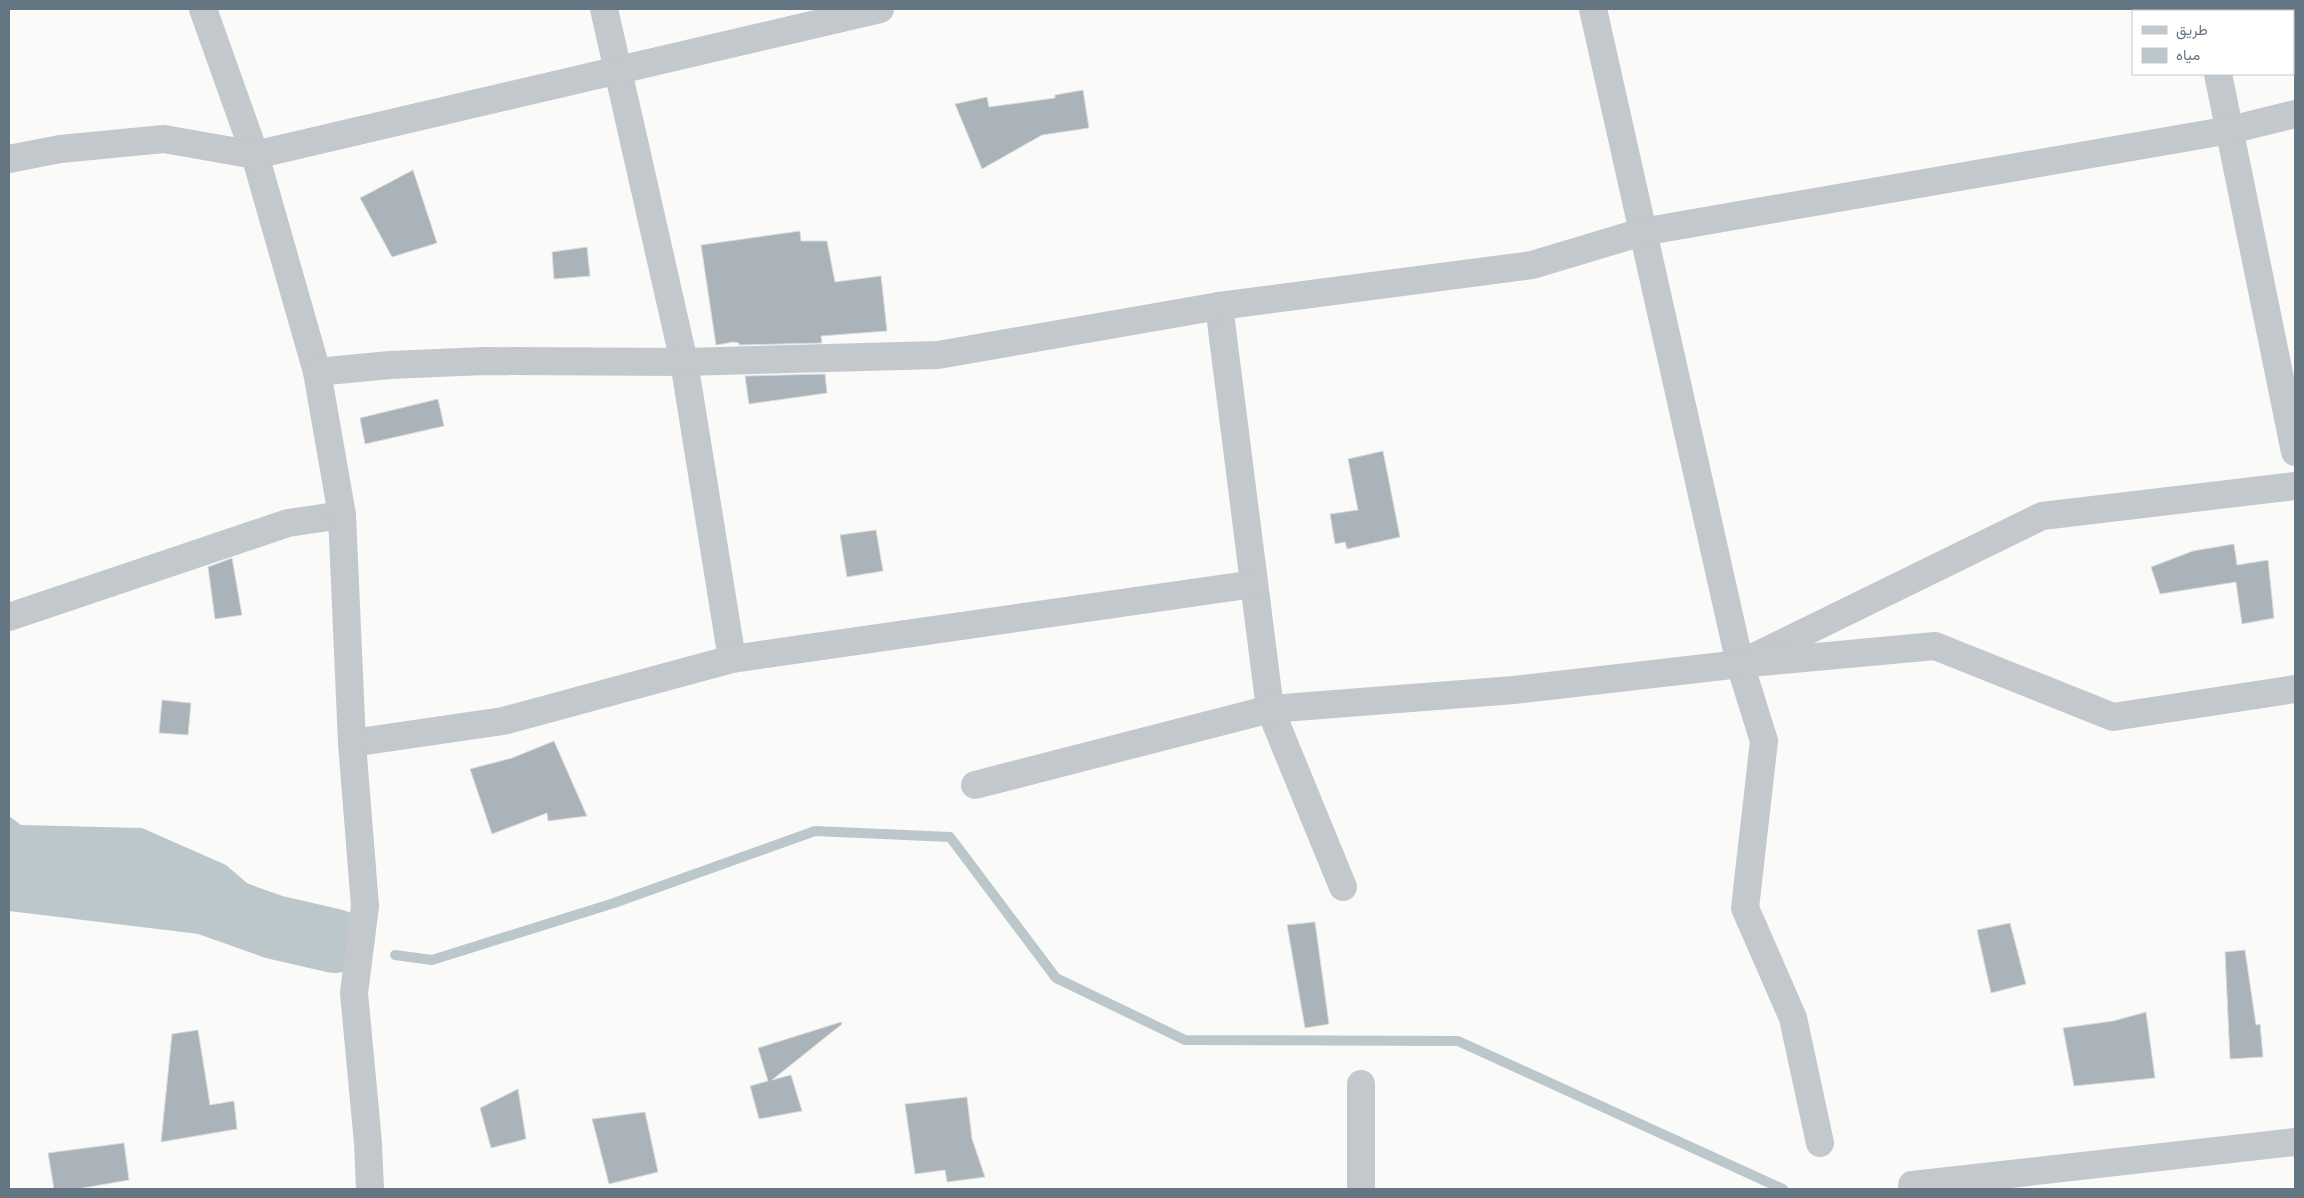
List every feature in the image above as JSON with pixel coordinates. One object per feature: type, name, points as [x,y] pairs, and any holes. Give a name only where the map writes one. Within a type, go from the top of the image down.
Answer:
[{"type":"street","points":[[203,9],[255,155],[316,372],[342,515],[352,743],[365,906],[354,993],[368,1143],[370,1189]]},
{"type":"street","points":[[604,9],[684,362],[732,659]]},
{"type":"street","points":[[9,159],[60,149],[164,139],[255,155],[880,9]]},
{"type":"street","points":[[1593,9],[1740,664],[1764,741],[1745,908],[1793,1018],[1820,1143]]},
{"type":"street","points":[[2218,75],[2287,360],[2295,452]]},
{"type":"street","points":[[316,372],[390,365],[485,361],[684,362],[938,355],[1219,306],[1532,265],[1642,232],[2230,130],[2295,114]]},
{"type":"street","points":[[1219,306],[1270,709],[1343,887]]},
{"type":"street","points":[[1740,664],[2042,516],[2295,486]]},
{"type":"street","points":[[9,617],[288,523],[342,515]]},
{"type":"street","points":[[352,743],[504,721],[732,659],[1254,584]]},
{"type":"street","points":[[976,784],[1270,709],[1514,690],[1740,664],[1935,646],[2114,717],[2295,689]]},
{"type":"street","points":[[1360,1189],[1361,1084]]},
{"type":"street","points":[[1912,1185],[2295,1142]]},
{"type":"water","points":[[9,816],[21,825],[142,828],[226,865],[254,889],[274,927],[232,938],[9,911]]},
{"type":"building","points":[[1083,90],[1089,128],[1042,135],[982,169],[955,104],[987,97],[989,107],[1055,98],[1055,95]]},
{"type":"building","points":[[413,170],[437,243],[392,257],[360,198]]},
{"type":"building","points":[[800,231],[801,241],[827,241],[835,282],[881,276],[887,331],[821,336],[822,343],[739,345],[739,343],[734,342],[716,345],[701,245]]},
{"type":"building","points":[[587,247],[590,276],[554,279],[552,252]]},
{"type":"building","points":[[825,374],[827,393],[749,404],[745,376]]},
{"type":"building","points":[[438,399],[444,426],[365,444],[360,418]]},
{"type":"building","points":[[1383,451],[1400,537],[1347,549],[1345,542],[1335,544],[1330,514],[1358,510],[1348,459]]},
{"type":"building","points":[[876,530],[883,571],[847,577],[840,535]]},
{"type":"building","points":[[2234,544],[2237,565],[2268,560],[2274,618],[2242,624],[2236,582],[2160,594],[2151,567],[2193,551]]},
{"type":"building","points":[[232,558],[242,615],[215,619],[208,567]]},
{"type":"building","points":[[162,700],[191,703],[188,735],[159,733]]},
{"type":"building","points":[[554,741],[587,816],[548,821],[547,813],[492,834],[470,769],[512,758]]},
{"type":"building","points":[[1315,922],[1329,1024],[1305,1028],[1287,925]]},
{"type":"building","points":[[2010,923],[2026,984],[1991,993],[1977,930]]},
{"type":"building","points":[[2245,950],[2256,1025],[2260,1024],[2263,1057],[2230,1059],[2225,952]]},
{"type":"building","points":[[2146,1012],[2155,1078],[2074,1086],[2063,1028],[2113,1021]]},
{"type":"building","points":[[841,1022],[842,1024],[772,1080],[791,1075],[802,1111],[759,1119],[750,1086],[768,1081],[758,1048]]},
{"type":"building","points":[[198,1030],[210,1105],[234,1101],[237,1129],[161,1142],[172,1034]]},
{"type":"building","points":[[518,1089],[526,1139],[491,1148],[480,1108]]},
{"type":"building","points":[[967,1097],[972,1139],[985,1177],[947,1182],[945,1170],[915,1174],[905,1104]]},
{"type":"building","points":[[645,1112],[658,1172],[609,1184],[592,1119]]},
{"type":"building","points":[[124,1143],[129,1180],[77,1189],[54,1189],[48,1153]]},
{"type":"waterway","points":[[395,955],[432,960],[614,903],[815,831],[950,837],[1056,978],[1185,1040],[1458,1041],[1783,1189]]},
{"type":"waterway","points":[[190,897],[274,927],[335,941]]}]
